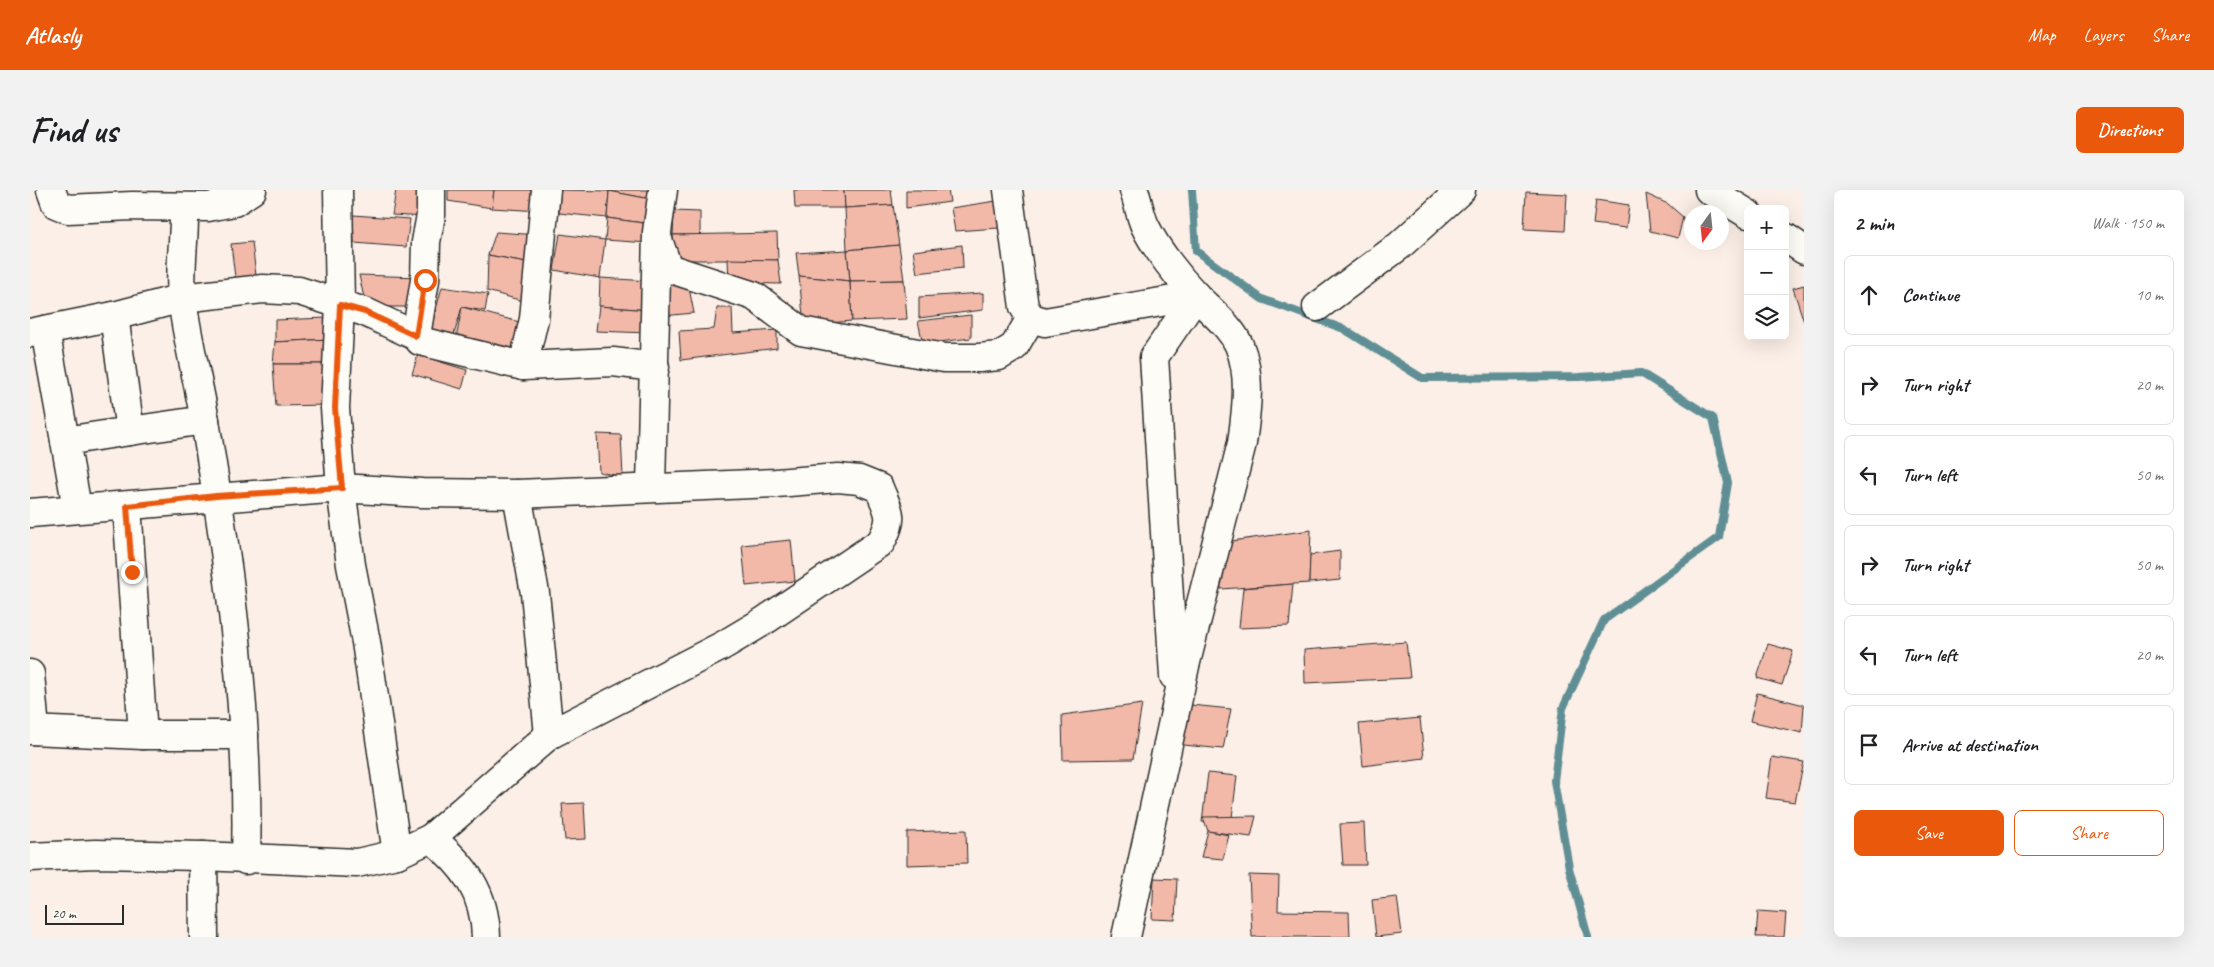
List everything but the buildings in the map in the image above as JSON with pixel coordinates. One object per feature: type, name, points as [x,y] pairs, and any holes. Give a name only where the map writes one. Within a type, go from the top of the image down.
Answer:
[{"type":"street","points":[[51,190],[56,204],[68,209],[132,206],[208,207],[234,202],[252,190]]},
{"type":"street","points":[[338,190],[340,305],[335,408],[342,488],[352,564],[366,642],[398,854]]},
{"type":"street","points":[[416,336],[425,280],[426,242],[431,215],[431,190]]},
{"type":"street","points":[[523,366],[534,319],[546,190]]},
{"type":"street","points":[[651,487],[657,232],[663,190]]},
{"type":"street","points":[[1008,190],[1024,307],[1031,318],[1045,322],[1196,296]]},
{"type":"street","points":[[1126,937],[1185,666],[1242,443],[1247,409],[1247,379],[1239,345],[1219,317],[1196,296],[1153,242],[1145,225],[1134,190]]},
{"type":"street","points":[[1317,307],[1398,246],[1461,190]]},
{"type":"street","points":[[1710,190],[1744,211]]},
{"type":"street","points":[[184,208],[182,298],[205,420],[228,575],[244,735],[247,803],[246,860]]},
{"type":"street","points":[[658,240],[668,268],[754,296],[801,331],[944,358],[979,358],[999,356],[1014,347],[1031,318]]},
{"type":"street","points":[[1789,241],[1804,250]]},
{"type":"street","points":[[77,508],[65,441],[38,332],[114,316],[182,298],[263,289],[299,291],[365,312],[416,336],[420,341],[523,366],[613,362],[655,367]]},
{"type":"street","points":[[1174,676],[1154,357],[1196,296]]},
{"type":"street","points":[[114,316],[130,431]]},
{"type":"street","points":[[65,441],[205,420]]},
{"type":"street","points":[[30,513],[77,508],[127,506],[216,496],[342,488],[422,493],[516,494],[776,483],[838,478],[859,480],[879,488],[890,516],[888,528],[881,542],[764,621],[722,646],[549,735],[430,838],[398,854],[357,863],[246,860],[203,856],[95,854],[30,857]]},
{"type":"street","points":[[516,494],[535,593],[549,735]]},
{"type":"street","points":[[127,506],[143,735]]},
{"type":"street","points":[[30,674],[32,730],[143,735],[244,735]]},
{"type":"street","points":[[430,838],[450,854],[467,873],[480,900],[486,924],[486,937]]},
{"type":"street","points":[[203,856],[204,937]]},
{"type":"waterway","points":[[1192,190],[1196,251],[1262,299],[1344,329],[1422,378],[1579,377],[1641,373],[1713,418],[1728,483],[1719,537],[1604,620],[1563,708],[1554,781],[1569,868],[1588,937]]},
{"type":"route","points":[[132,572],[127,506],[216,496],[342,488],[335,408],[340,305],[365,312],[416,336],[425,280]]}]
